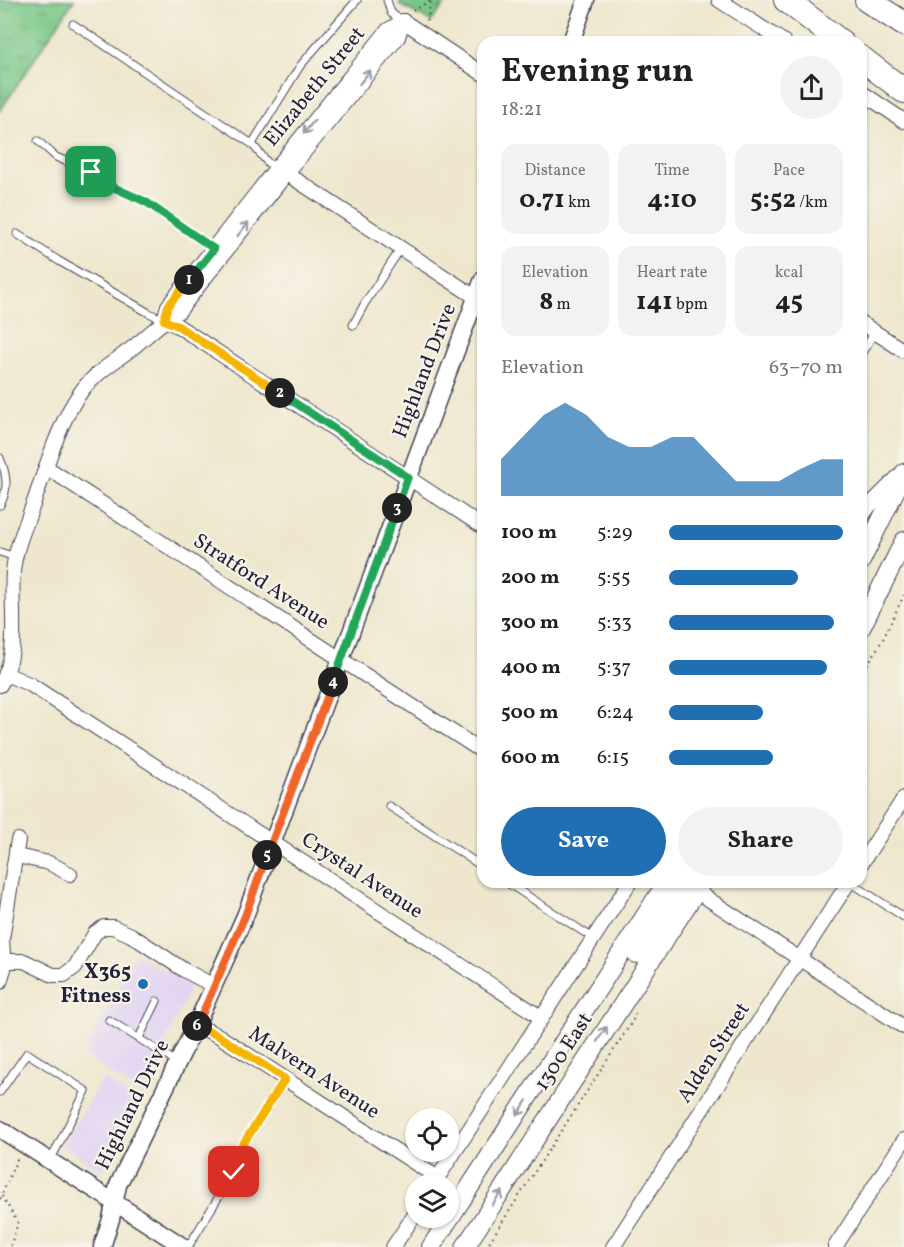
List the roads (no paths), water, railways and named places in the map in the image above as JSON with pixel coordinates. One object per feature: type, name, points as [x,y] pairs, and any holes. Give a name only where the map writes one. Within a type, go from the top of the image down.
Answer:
[{"type":"highway","points":[[786,0],[833,36]]},
{"type":"highway","points":[[867,0],[904,24]]},
{"type":"highway","points":[[867,63],[904,91]]},
{"type":"main road","points":[[867,549],[904,472]]},
{"type":"main road","points":[[867,616],[904,541]]},
{"type":"main road","name":"1300 East","points":[[431,1247],[663,888]]},
{"type":"main road","points":[[608,976],[635,955],[674,899],[692,888]]},
{"type":"main road","name":"1300 East","points":[[465,1247],[695,888]]},
{"type":"street","points":[[573,36],[586,0]]},
{"type":"street","points":[[719,0],[775,36]]},
{"type":"street","points":[[409,16],[477,69]]},
{"type":"street","name":"Elizabeth Street","points":[[3,679],[13,640],[12,586],[15,557],[46,467],[69,411],[83,389],[97,375],[164,320],[168,306],[218,252],[388,30],[409,16]]},
{"type":"street","points":[[867,96],[904,121]]},
{"type":"street","points":[[281,170],[477,298]]},
{"type":"street","name":"Highland Drive","points":[[102,1247],[118,1185],[196,1025],[245,916],[342,660],[408,477],[477,307]]},
{"type":"street","points":[[164,320],[178,326],[477,523]]},
{"type":"street","points":[[867,326],[904,351]]},
{"type":"street","name":"Stratford Avenue","points":[[46,467],[477,748]]},
{"type":"street","points":[[867,509],[904,472]]},
{"type":"street","name":"Crystal Avenue","points":[[3,679],[31,685],[542,1018]]},
{"type":"street","points":[[867,855],[904,798]]},
{"type":"street","points":[[0,982],[4,961],[2,939],[18,840]]},
{"type":"street","points":[[17,856],[49,863],[70,874]]},
{"type":"street","points":[[441,1174],[626,888]]},
{"type":"street","points":[[701,888],[800,959],[904,1027]]},
{"type":"street","name":"Alden Street","points":[[613,1247],[845,888]]},
{"type":"street","points":[[4,961],[24,961],[52,975],[64,975],[75,967],[95,933],[104,927],[113,927],[131,935],[184,970],[214,986]]},
{"type":"street","name":"Malvern Avenue","points":[[196,1025],[219,1036],[285,1079],[424,1174]]},
{"type":"street","points":[[0,1129],[186,1247]]},
{"type":"street","points":[[835,1247],[904,1140]]},
{"type":"street","points":[[393,1247],[406,1228]]},
{"type":"lane","points":[[252,144],[300,66],[357,0]]},
{"type":"lane","points":[[387,0],[391,13],[409,16]]},
{"type":"lane","points":[[73,24],[252,144],[268,163],[281,170]]},
{"type":"lane","points":[[38,141],[56,157],[91,172],[113,187],[146,202],[218,252]]},
{"type":"lane","points":[[17,234],[59,261],[164,320]]},
{"type":"lane","points":[[353,325],[401,248]]},
{"type":"lane","points":[[867,345],[875,332]]},
{"type":"lane","points":[[0,459],[7,482],[0,505]]},
{"type":"lane","points":[[0,552],[15,557]]},
{"type":"lane","points":[[389,806],[477,863]]},
{"type":"lane","points":[[515,888],[593,938]]},
{"type":"lane","points":[[858,888],[904,917]]},
{"type":"lane","points":[[139,1038],[157,1001]]},
{"type":"lane","points":[[109,1020],[178,1063]]},
{"type":"lane","points":[[0,1092],[27,1053],[86,1091],[50,1161]]},
{"type":"lane","points":[[186,1247],[234,1172],[232,1161],[285,1079]]},
{"type":"place","name":"X365 Fitness","points":[[143,984]]}]
